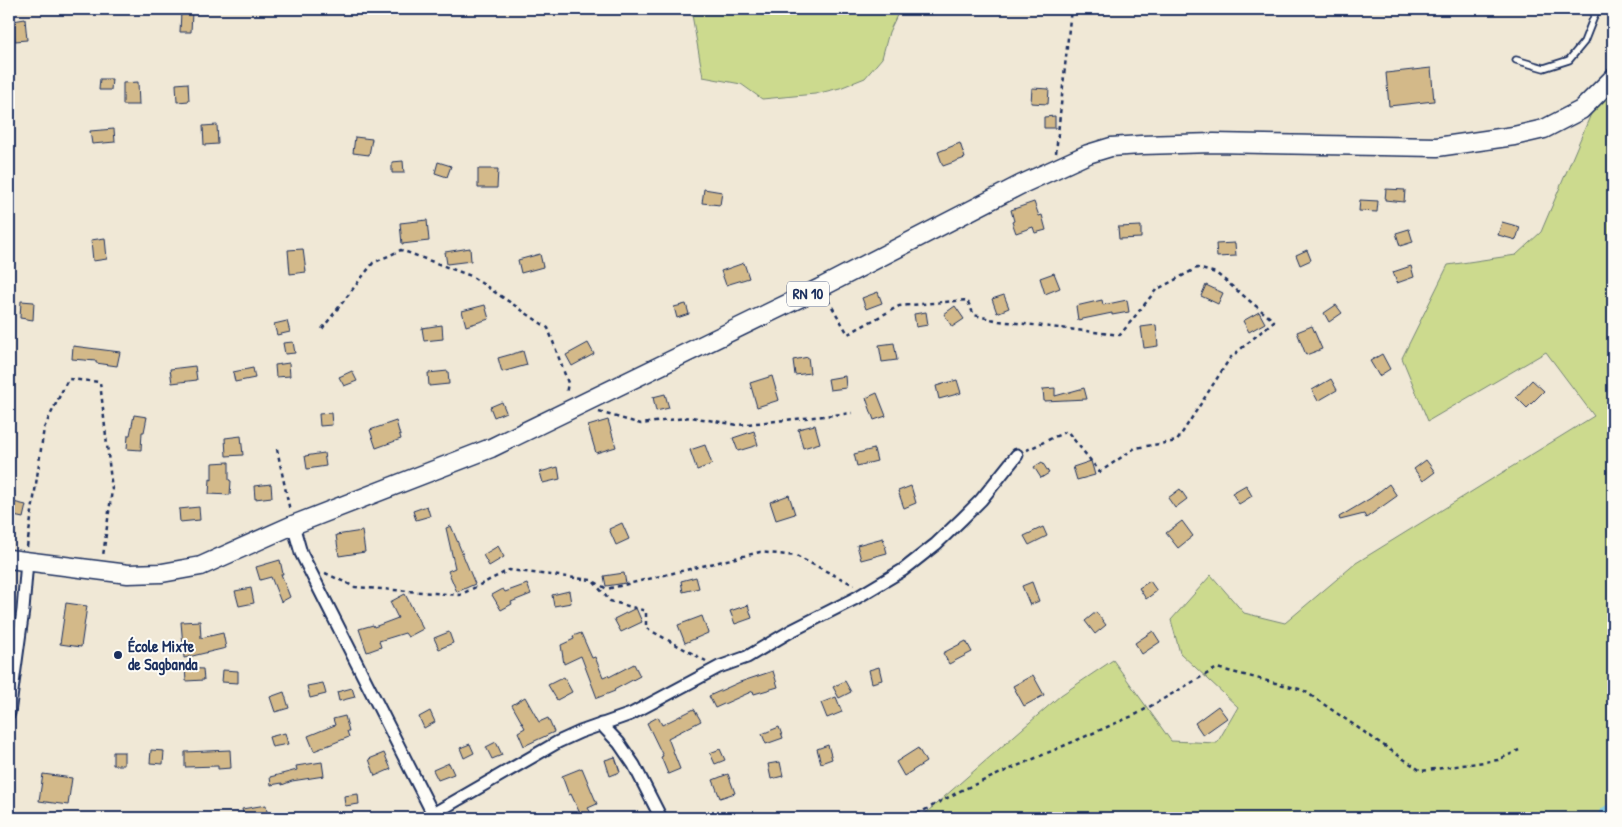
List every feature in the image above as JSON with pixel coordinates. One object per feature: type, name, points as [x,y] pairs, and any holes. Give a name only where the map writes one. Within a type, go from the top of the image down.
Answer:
[{"type":"main road","name":"RN 10","points":[[9,559],[128,574],[162,573],[201,566],[293,525],[491,448],[820,288],[928,231],[1088,154],[1111,147],[1141,144],[1214,143],[1437,147],[1514,136],[1544,129],[1580,110],[1613,78]]},
{"type":"street","points":[[293,525],[301,553],[431,817],[558,742],[631,714],[719,668],[746,657],[791,631],[856,598],[902,570],[936,544],[981,500],[1017,455]]},
{"type":"street","points":[[9,713],[23,610],[27,561]]},
{"type":"street","points":[[602,724],[624,750],[661,818]]},
{"type":"lane","points":[[1516,60],[1544,68],[1569,60],[1584,42],[1597,9]]},
{"type":"path","points":[[1054,170],[1071,9]]},
{"type":"path","points":[[322,329],[372,264],[402,250],[471,276],[548,328],[568,383],[572,410],[641,424],[691,417],[738,426],[852,413]]},
{"type":"path","points":[[820,288],[848,334],[899,306],[967,300],[974,315],[999,321],[1120,335],[1156,290],[1197,268],[1216,273],[1274,321],[1230,358],[1177,442],[1135,448],[1100,472],[1067,431],[1017,455]]},
{"type":"path","points":[[27,561],[26,543],[44,428],[68,379],[100,382],[112,490],[101,570]]},
{"type":"path","points":[[277,449],[293,525]]},
{"type":"path","points":[[307,565],[355,587],[460,595],[509,570],[592,580],[607,589],[760,552],[796,556],[853,585],[862,583]]},
{"type":"path","points":[[592,580],[610,601],[646,611],[646,628],[719,668]]},
{"type":"path","points":[[910,818],[962,790],[1137,714],[1217,668],[1303,690],[1420,771],[1498,760],[1519,750]]},
{"type":"green space","points":[[691,9],[900,9],[889,32],[882,58],[865,78],[840,88],[815,94],[762,99],[741,84],[703,77]]},
{"type":"green space","points":[[1613,62],[1613,818],[920,818],[1061,695],[1113,660],[1171,741],[1217,743],[1238,707],[1180,653],[1171,620],[1211,575],[1244,613],[1285,623],[1356,563],[1594,416],[1546,352],[1428,421],[1402,358],[1448,265],[1516,255],[1541,232]]},
{"type":"building","points":[[181,12],[192,12],[191,32],[180,32]]},
{"type":"building","points":[[25,19],[27,40],[15,41],[13,21]]},
{"type":"building","points":[[1431,68],[1434,101],[1389,106],[1386,73]]},
{"type":"building","points":[[100,79],[112,79],[111,90],[99,90]]},
{"type":"building","points":[[138,82],[139,105],[123,105],[123,83]]},
{"type":"building","points":[[188,83],[189,101],[177,102],[176,84]]},
{"type":"building","points":[[1032,88],[1049,89],[1048,104],[1031,103]]},
{"type":"building","points":[[1055,116],[1055,128],[1044,128],[1044,117]]},
{"type":"building","points":[[217,125],[218,144],[204,145],[203,126]]},
{"type":"building","points":[[114,129],[115,142],[92,144],[90,131]]},
{"type":"building","points":[[355,137],[372,139],[369,155],[353,153]]},
{"type":"building","points":[[960,143],[965,158],[943,166],[938,152]]},
{"type":"building","points":[[403,161],[404,173],[392,173],[392,162]]},
{"type":"building","points":[[438,162],[451,166],[447,177],[435,173]]},
{"type":"building","points":[[478,169],[498,169],[497,188],[478,188]]},
{"type":"building","points":[[704,189],[722,192],[720,205],[702,203]]},
{"type":"building","points":[[1386,189],[1405,190],[1404,202],[1385,200]]},
{"type":"building","points":[[1360,200],[1378,201],[1377,212],[1359,211]]},
{"type":"building","points":[[1034,202],[1039,216],[1042,215],[1046,230],[1035,233],[1033,227],[1016,233],[1012,222],[1014,221],[1011,210]]},
{"type":"building","points":[[427,220],[429,241],[402,244],[400,223]]},
{"type":"building","points":[[1502,222],[1520,227],[1516,240],[1498,235]]},
{"type":"building","points":[[1141,226],[1141,238],[1119,239],[1118,227]]},
{"type":"building","points":[[1409,229],[1413,242],[1400,246],[1396,233]]},
{"type":"building","points":[[105,238],[107,259],[93,261],[91,240]]},
{"type":"building","points":[[1235,243],[1236,256],[1217,257],[1216,244]]},
{"type":"building","points":[[470,248],[471,261],[447,264],[445,252]]},
{"type":"building","points":[[303,249],[306,272],[290,274],[288,250]]},
{"type":"building","points":[[1307,250],[1311,260],[1300,265],[1296,255]]},
{"type":"building","points":[[540,254],[543,267],[521,273],[518,260]]},
{"type":"building","points":[[744,263],[749,278],[726,285],[721,271]]},
{"type":"building","points":[[1411,266],[1414,277],[1397,283],[1393,272]]},
{"type":"building","points":[[1054,273],[1060,288],[1045,294],[1040,278]]},
{"type":"building","points":[[1206,285],[1223,293],[1218,304],[1201,296]]},
{"type":"building","points":[[878,292],[882,303],[866,309],[862,298]]},
{"type":"building","points":[[1004,295],[1009,308],[997,313],[992,299]]},
{"type":"building","points":[[1102,300],[1103,305],[1127,300],[1129,312],[1112,315],[1112,313],[1078,320],[1076,306]]},
{"type":"building","points":[[21,301],[34,302],[33,320],[20,318]]},
{"type":"building","points":[[686,304],[689,314],[677,318],[674,307]]},
{"type":"building","points":[[485,305],[489,319],[466,326],[462,311]]},
{"type":"building","points":[[1336,305],[1342,313],[1329,322],[1324,313]]},
{"type":"building","points":[[955,306],[964,319],[952,327],[944,314]]},
{"type":"building","points":[[926,312],[928,325],[916,327],[914,314]]},
{"type":"building","points":[[1259,312],[1265,323],[1249,332],[1243,321]]},
{"type":"building","points":[[287,321],[290,332],[277,335],[274,324]]},
{"type":"building","points":[[442,325],[443,339],[424,341],[422,328]]},
{"type":"building","points":[[1156,325],[1158,346],[1144,348],[1141,327]]},
{"type":"building","points":[[1312,326],[1322,349],[1306,355],[1297,332]]},
{"type":"building","points":[[293,342],[295,353],[285,354],[283,343]]},
{"type":"building","points":[[588,343],[594,354],[572,366],[566,355]]},
{"type":"building","points":[[894,343],[897,360],[882,362],[879,345]]},
{"type":"building","points":[[73,346],[120,352],[117,366],[96,363],[96,361],[72,359]]},
{"type":"building","points":[[523,351],[527,365],[502,372],[498,358]]},
{"type":"building","points":[[1382,354],[1390,369],[1379,376],[1370,361]]},
{"type":"building","points":[[808,357],[810,373],[795,375],[793,360]]},
{"type":"building","points":[[289,363],[290,376],[276,377],[275,365]]},
{"type":"building","points":[[195,366],[197,380],[172,383],[170,369]]},
{"type":"building","points":[[253,368],[255,378],[235,382],[233,372]]},
{"type":"building","points":[[352,371],[357,381],[344,386],[339,377]]},
{"type":"building","points":[[448,371],[449,384],[429,386],[428,373]]},
{"type":"building","points":[[772,376],[779,400],[757,407],[750,383]]},
{"type":"building","points":[[845,376],[846,388],[830,390],[828,379]]},
{"type":"building","points":[[1331,379],[1337,390],[1318,401],[1312,390]]},
{"type":"building","points":[[957,380],[961,393],[939,399],[936,386]]},
{"type":"building","points":[[1532,380],[1544,391],[1527,408],[1516,397]]},
{"type":"building","points":[[1055,388],[1055,396],[1084,388],[1087,399],[1044,401],[1043,389]]},
{"type":"building","points":[[877,393],[886,416],[874,420],[866,398]]},
{"type":"building","points":[[665,394],[669,408],[656,411],[653,397]]},
{"type":"building","points":[[502,402],[506,412],[494,417],[490,407]]},
{"type":"building","points":[[331,413],[332,425],[320,426],[319,414]]},
{"type":"building","points":[[134,415],[147,417],[144,432],[142,432],[141,450],[127,449],[128,435],[130,435]]},
{"type":"building","points":[[608,420],[616,447],[596,453],[588,426]]},
{"type":"building","points":[[396,421],[401,439],[376,448],[370,430]]},
{"type":"building","points":[[815,425],[820,443],[803,448],[798,429]]},
{"type":"building","points":[[754,431],[758,445],[738,451],[733,438]]},
{"type":"building","points":[[241,436],[243,455],[226,456],[225,438]]},
{"type":"building","points":[[705,445],[712,464],[697,470],[690,450]]},
{"type":"building","points":[[874,449],[877,461],[857,466],[854,454]]},
{"type":"building","points":[[324,453],[326,466],[307,469],[305,456]]},
{"type":"building","points":[[1426,460],[1435,472],[1423,481],[1414,469]]},
{"type":"building","points":[[1091,461],[1095,475],[1077,480],[1073,467]]},
{"type":"building","points":[[229,462],[230,495],[209,494],[210,479],[212,480],[212,463]]},
{"type":"building","points":[[1042,462],[1049,473],[1041,478],[1034,467]]},
{"type":"building","points":[[558,467],[560,479],[543,483],[540,472]]},
{"type":"building","points":[[271,484],[272,497],[255,499],[254,486]]},
{"type":"building","points":[[1389,484],[1397,496],[1366,518],[1364,514],[1340,520],[1339,517],[1371,498]]},
{"type":"building","points":[[1246,485],[1252,496],[1239,504],[1232,493]]},
{"type":"building","points":[[911,486],[916,503],[904,508],[898,491]]},
{"type":"building","points":[[1180,489],[1187,499],[1175,508],[1168,498]]},
{"type":"building","points":[[789,495],[795,514],[776,520],[770,502]]},
{"type":"building","points":[[9,501],[26,505],[23,518],[9,515]]},
{"type":"building","points":[[427,506],[430,516],[416,520],[413,511]]},
{"type":"building","points":[[199,507],[200,520],[180,522],[179,509]]},
{"type":"building","points":[[1182,521],[1193,536],[1178,548],[1166,533]]},
{"type":"building","points":[[622,523],[629,539],[616,545],[609,529]]},
{"type":"building","points":[[451,526],[475,584],[457,592],[448,571],[455,568],[446,528]]},
{"type":"building","points":[[1043,527],[1047,536],[1029,545],[1024,536]]},
{"type":"building","points":[[362,531],[365,552],[339,556],[336,535]]},
{"type":"building","points":[[883,538],[887,553],[861,560],[857,545]]},
{"type":"building","points":[[498,546],[504,557],[489,566],[483,555]]},
{"type":"building","points":[[280,560],[283,574],[281,574],[290,597],[281,602],[271,577],[260,580],[256,567]]},
{"type":"building","points":[[624,573],[626,583],[606,586],[604,576]]},
{"type":"building","points":[[696,577],[699,588],[683,592],[681,581]]},
{"type":"building","points":[[1150,581],[1157,591],[1146,599],[1139,588]]},
{"type":"building","points":[[1032,582],[1039,601],[1030,605],[1022,586]]},
{"type":"building","points":[[527,584],[531,594],[511,602],[512,604],[501,610],[492,595],[503,589],[505,592]]},
{"type":"building","points":[[251,588],[254,603],[239,606],[235,591]]},
{"type":"building","points":[[569,591],[571,603],[554,606],[552,595]]},
{"type":"building","points":[[405,594],[423,629],[408,637],[405,633],[379,641],[381,647],[367,652],[359,629],[373,625],[374,627],[398,618],[390,602]]},
{"type":"building","points":[[66,603],[87,606],[81,647],[60,644]]},
{"type":"building","points":[[748,605],[752,618],[735,624],[730,611]]},
{"type":"building","points":[[636,608],[642,622],[621,632],[614,619]]},
{"type":"building","points":[[1096,612],[1106,625],[1095,634],[1085,621]]},
{"type":"building","points":[[702,616],[708,633],[685,643],[678,625]]},
{"type":"building","points":[[200,621],[201,638],[223,633],[226,648],[184,658],[181,622]]},
{"type":"building","points":[[1153,631],[1160,642],[1142,654],[1135,643]]},
{"type":"building","points":[[449,632],[453,643],[439,649],[434,638]]},
{"type":"building","points":[[581,633],[592,658],[595,657],[603,677],[608,675],[609,677],[634,664],[640,676],[615,691],[597,698],[581,656],[564,664],[561,645],[574,639],[573,636]]},
{"type":"building","points":[[966,641],[972,652],[949,664],[943,653]]},
{"type":"building","points":[[879,667],[882,680],[872,683],[869,670]]},
{"type":"building","points":[[185,668],[203,669],[204,680],[186,681]]},
{"type":"building","points":[[223,670],[238,671],[238,683],[222,682]]},
{"type":"building","points":[[773,671],[778,687],[754,694],[753,691],[715,708],[709,696],[740,682]]},
{"type":"building","points":[[1033,675],[1044,695],[1024,706],[1013,686]]},
{"type":"building","points":[[564,677],[572,692],[557,700],[548,685]]},
{"type":"building","points":[[845,681],[851,692],[839,698],[833,687]]},
{"type":"building","points":[[323,683],[326,694],[310,698],[307,686]]},
{"type":"building","points":[[352,688],[355,697],[339,701],[337,692]]},
{"type":"building","points":[[284,692],[289,708],[275,712],[270,697]]},
{"type":"building","points":[[525,697],[539,722],[548,718],[554,732],[524,746],[518,732],[525,728],[512,705]]},
{"type":"building","points":[[836,697],[842,712],[827,718],[821,703]]},
{"type":"building","points":[[1218,706],[1227,718],[1203,735],[1195,723]]},
{"type":"building","points":[[694,709],[701,721],[668,738],[680,769],[668,774],[661,757],[663,756],[647,723],[658,717],[662,725]]},
{"type":"building","points":[[430,711],[435,722],[424,728],[419,717]]},
{"type":"building","points":[[345,716],[349,737],[314,751],[308,736],[335,725],[333,719]]},
{"type":"building","points":[[779,727],[783,738],[766,744],[762,734]]},
{"type":"building","points":[[285,733],[288,744],[272,747],[269,737]]},
{"type":"building","points":[[496,742],[502,755],[492,759],[486,747]]},
{"type":"building","points":[[470,744],[474,753],[464,758],[460,748]]},
{"type":"building","points":[[828,745],[832,759],[821,763],[817,749]]},
{"type":"building","points":[[918,748],[926,762],[904,776],[896,762]]},
{"type":"building","points":[[720,749],[725,760],[715,764],[710,753]]},
{"type":"building","points":[[151,750],[164,751],[163,764],[150,763]]},
{"type":"building","points":[[230,750],[231,768],[218,769],[218,766],[185,767],[185,752]]},
{"type":"building","points":[[113,752],[124,752],[124,765],[113,765]]},
{"type":"building","points":[[384,753],[391,769],[375,776],[369,759]]},
{"type":"building","points":[[615,757],[620,772],[610,776],[605,760]]},
{"type":"building","points":[[322,762],[324,776],[292,781],[282,785],[282,783],[271,785],[270,777],[297,770],[296,766]]},
{"type":"building","points":[[780,762],[783,776],[771,779],[768,764]]},
{"type":"building","points":[[449,763],[454,774],[438,780],[433,770]]},
{"type":"building","points":[[582,768],[597,804],[588,808],[594,818],[582,818],[571,794],[569,795],[562,776]]},
{"type":"building","points":[[43,774],[72,778],[68,805],[39,801]]},
{"type":"building","points":[[728,774],[735,793],[720,798],[713,780]]},
{"type":"building","points":[[358,794],[359,804],[345,806],[344,796]]},
{"type":"building","points":[[266,805],[268,818],[244,818],[242,809]]},
{"type":"waterway","points":[[1609,818],[1613,815]]},
{"type":"place","name":"École Mixte de Sagbanda","points":[[118,655]]}]
